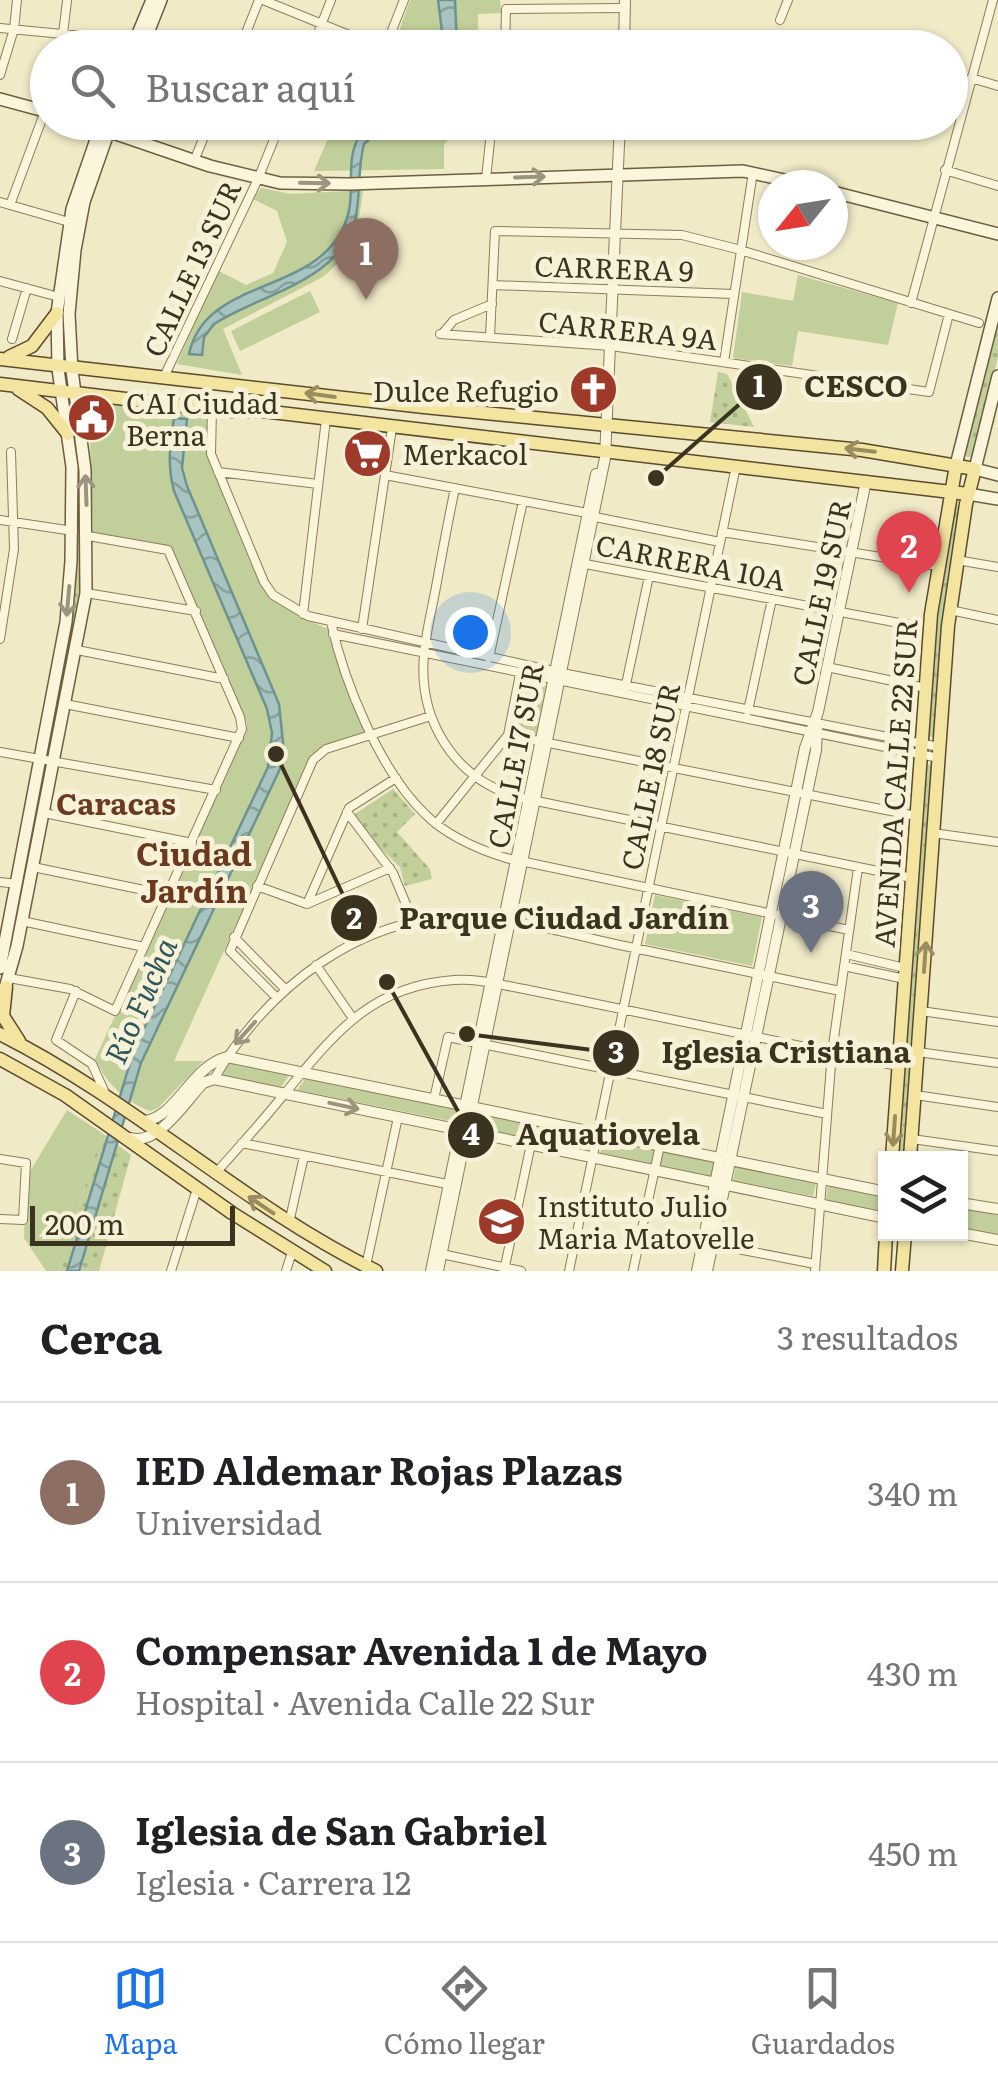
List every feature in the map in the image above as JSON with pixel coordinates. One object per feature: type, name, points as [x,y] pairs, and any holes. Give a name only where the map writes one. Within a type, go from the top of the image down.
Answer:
[{"type":"main road","points":[[143,30],[152,0]]},
{"type":"main road","points":[[146,30],[161,0]]},
{"type":"main road","points":[[0,99],[30,107]]},
{"type":"main road","points":[[0,1004],[16,884],[66,622],[72,467],[59,297],[79,183],[99,140]]},
{"type":"main road","points":[[64,366],[75,250],[102,140]]},
{"type":"main road","points":[[142,140],[194,160],[280,183],[758,173]]},
{"type":"main road","points":[[848,196],[998,234]]},
{"type":"main road","name":"AVENIDA CALLE 22 SUR","points":[[892,1151],[938,566],[950,491],[998,298]]},
{"type":"main road","points":[[1,359],[31,347],[58,314]]},
{"type":"main road","points":[[1,359],[862,450],[998,474]]},
{"type":"main road","name":"AVENIDA CALLE 22 SUR","points":[[911,1151],[950,610],[968,494],[998,376]]},
{"type":"main road","points":[[6,384],[68,394],[866,480],[998,499]]},
{"type":"main road","points":[[6,384],[48,409],[68,434]]},
{"type":"main road","points":[[24,1046],[4,1021],[5,978],[22,922],[86,593],[88,536],[80,423],[68,394]]},
{"type":"main road","points":[[80,423],[88,404],[104,397]]},
{"type":"main road","points":[[0,1034],[109,1096],[289,1224],[371,1269]]},
{"type":"main road","points":[[0,1059],[65,1095],[197,1189],[325,1271]]},
{"type":"main road","points":[[884,1271],[886,1241]]},
{"type":"main road","points":[[902,1271],[904,1241]]},
{"type":"street","points":[[0,75],[18,0]]},
{"type":"street","points":[[63,30],[67,0]]},
{"type":"street","points":[[248,30],[261,0],[337,30]]},
{"type":"street","points":[[320,30],[331,0]]},
{"type":"street","points":[[391,30],[404,0]]},
{"type":"street","points":[[780,20],[788,0]]},
{"type":"street","points":[[968,89],[994,0]]},
{"type":"street","points":[[505,30],[506,9],[625,4],[624,30]]},
{"type":"street","points":[[0,28],[30,31]]},
{"type":"street","points":[[971,78],[998,86]]},
{"type":"street","points":[[10,205],[35,140]]},
{"type":"street","points":[[194,160],[202,140]]},
{"type":"street","name":"CALLE 13 SUR","points":[[164,377],[274,140]]},
{"type":"street","points":[[486,179],[490,140]]},
{"type":"street","name":"CALLE 17 SUR","points":[[434,1271],[604,450],[619,140]]},
{"type":"street","points":[[911,302],[953,140]]},
{"type":"street","points":[[945,170],[998,186]]},
{"type":"street","points":[[724,362],[753,172]]},
{"type":"street","points":[[0,202],[70,222]]},
{"type":"street","points":[[490,338],[495,232],[682,236],[741,250],[979,323]]},
{"type":"street","points":[[0,281],[59,297]]},
{"type":"street","name":"CARRERA 9","points":[[493,285],[734,294]]},
{"type":"street","points":[[12,339],[27,288]]},
{"type":"street","name":"CARRERA 9A","points":[[492,304],[454,320],[441,334],[611,346],[929,392],[949,314]]},
{"type":"street","points":[[212,409],[208,444],[267,587],[303,614],[746,720],[815,725]]},
{"type":"street","points":[[303,614],[326,420]]},
{"type":"street","points":[[362,628],[392,428]]},
{"type":"street","points":[[0,639],[11,576],[11,452]]},
{"type":"street","points":[[0,462],[12,465]]},
{"type":"street","name":"CALLE 18 SUR","points":[[569,1271],[736,466]]},
{"type":"street","points":[[218,472],[318,484]]},
{"type":"street","points":[[385,474],[720,542]]},
{"type":"street","name":"CALLE 19 SUR","points":[[707,1271],[708,1243],[720,1183],[866,480]]},
{"type":"street","points":[[454,488],[424,654],[424,689],[430,716],[448,748],[474,777],[501,792],[532,800],[912,878]]},
{"type":"street","points":[[488,667],[523,501]]},
{"type":"street","points":[[0,520],[72,531]]},
{"type":"street","points":[[722,532],[938,566]]},
{"type":"street","points":[[5,978],[76,992],[115,1011],[239,738],[240,717],[168,550],[88,536]]},
{"type":"street","points":[[956,560],[998,567]]},
{"type":"street","name":"CARRERA 10A","points":[[581,563],[915,626]]},
{"type":"street","points":[[0,575],[11,576]]},
{"type":"street","points":[[625,690],[648,576]]},
{"type":"street","points":[[86,593],[196,612]]},
{"type":"street","points":[[746,720],[772,599]]},
{"type":"street","points":[[950,610],[998,620]]},
{"type":"street","points":[[331,622],[372,734],[396,778],[436,824],[474,846],[520,860],[849,930]]},
{"type":"street","points":[[333,634],[520,674],[557,677]]},
{"type":"street","points":[[77,650],[224,679]]},
{"type":"street","points":[[828,667],[926,688]]},
{"type":"street","points":[[436,824],[508,735],[520,674]]},
{"type":"street","points":[[687,703],[748,709],[939,752]]},
{"type":"street","points":[[66,704],[239,738]]},
{"type":"street","points":[[276,998],[230,950],[313,760],[326,749],[430,716]]},
{"type":"street","points":[[508,735],[916,816]]},
{"type":"street","points":[[0,752],[216,790]]},
{"type":"street","points":[[307,904],[346,812],[396,778]]},
{"type":"street","points":[[346,812],[390,868],[411,922]]},
{"type":"street","points":[[44,813],[192,843]]},
{"type":"street","points":[[934,833],[998,842]]},
{"type":"street","points":[[33,867],[168,895]]},
{"type":"street","points":[[257,886],[307,904],[390,868]]},
{"type":"street","points":[[708,1243],[815,1268],[832,1052],[858,868]]},
{"type":"street","points":[[0,882],[16,884]]},
{"type":"street","points":[[214,1079],[226,1057],[276,998],[316,964],[358,942],[411,922],[455,917],[507,922],[840,991]]},
{"type":"street","points":[[22,922],[144,947]]},
{"type":"street","points":[[234,937],[285,989]]},
{"type":"street","points":[[846,954],[905,973]]},
{"type":"street","points":[[316,964],[352,1017]]},
{"type":"street","points":[[844,966],[905,973]]},
{"type":"street","points":[[215,1174],[352,1017],[394,993],[430,983],[465,980],[495,984],[898,1066]]},
{"type":"street","points":[[76,992],[56,1040],[92,1064],[109,1096]]},
{"type":"street","points":[[921,1012],[998,1022]]},
{"type":"street","points":[[434,1099],[448,1037],[827,1114]]},
{"type":"street","points":[[918,1052],[998,1063]]},
{"type":"street","points":[[145,1121],[160,1115],[210,1062],[226,1057],[878,1190]]},
{"type":"street","points":[[124,1136],[140,1140],[158,1131],[203,1083],[214,1079],[878,1216]]},
{"type":"street","points":[[915,1095],[998,1107]]},
{"type":"street","points":[[371,1269],[398,1117]]},
{"type":"street","name":"CALLE 17 SUR","points":[[437,1253],[446,1184],[462,1130]]},
{"type":"street","points":[[912,1139],[998,1151]]},
{"type":"street","points":[[242,1143],[446,1184]]},
{"type":"street","points":[[505,1270],[530,1144]]},
{"type":"street","points":[[633,1271],[660,1145]]},
{"type":"street","points":[[289,1224],[304,1156]]},
{"type":"street","points":[[0,1159],[26,1163],[23,1220],[0,1220]]},
{"type":"street","points":[[171,1271],[197,1189]]},
{"type":"street","points":[[968,1204],[998,1210]]},
{"type":"street","points":[[968,1234],[998,1240]]},
{"type":"street","name":"CALLE 19 SUR","points":[[697,1271],[708,1243]]},
{"type":"street","points":[[286,1271],[292,1252]]},
{"type":"street","points":[[437,1253],[520,1271]]},
{"type":"green space","points":[[410,0],[500,0],[501,13],[478,14],[478,30],[399,30]]},
{"type":"green space","points":[[327,140],[449,140],[444,144],[444,169],[314,171]]},
{"type":"green space","points":[[261,188],[291,194],[363,190],[352,240],[340,260],[321,278],[223,329],[242,375],[177,364],[217,270],[246,285],[273,273],[287,242],[277,211],[253,199]]},
{"type":"green space","points":[[798,275],[898,303],[888,345],[798,331],[792,366],[733,358],[742,292],[793,301]]},
{"type":"green space","points":[[310,291],[320,312],[240,351],[231,331]]},
{"type":"green space","points":[[998,315],[998,357],[973,458],[965,456]]},
{"type":"green space","points":[[718,372],[727,374],[754,427],[710,422]]},
{"type":"green space","points":[[103,402],[209,414],[209,454],[265,587],[307,620],[328,629],[367,732],[326,745],[312,757],[174,1061],[203,1061],[158,1108],[150,1111],[118,1091],[95,1059],[247,723],[171,547],[93,533],[89,410]]},
{"type":"green space","points":[[72,408],[79,444],[84,573],[53,753],[46,751],[69,628],[68,409]]},
{"type":"green space","points":[[955,504],[960,506],[935,737],[927,736],[938,607]]},
{"type":"green space","points":[[522,681],[546,686],[536,737],[512,732]]},
{"type":"green space","points":[[925,764],[931,765],[929,820],[905,1151],[897,1151]]},
{"type":"green space","points":[[393,789],[415,814],[397,832],[430,869],[432,879],[405,886],[400,867],[370,838],[355,814]]},
{"type":"green space","points":[[655,895],[762,917],[752,966],[645,944]]},
{"type":"green space","points":[[231,1059],[292,1071],[281,1087],[220,1076]]},
{"type":"green space","points":[[308,1075],[459,1109],[456,1122],[297,1090]]},
{"type":"green space","points":[[479,1109],[589,1134],[585,1151],[475,1127]]},
{"type":"green space","points":[[67,1110],[102,1133],[58,1271],[46,1271],[24,1238],[26,1178]]},
{"type":"green space","points":[[102,1133],[131,1155],[99,1271],[58,1271]]},
{"type":"green space","points":[[604,1135],[655,1145],[651,1166],[600,1155]]},
{"type":"green space","points":[[663,1147],[715,1157],[711,1178],[659,1167]]},
{"type":"green space","points":[[736,1164],[817,1180],[813,1196],[733,1181]]},
{"type":"green space","points":[[828,1184],[878,1192],[878,1210],[826,1201]]},
{"type":"green space","points":[[968,1206],[998,1210],[998,1234],[968,1230]]},
{"type":"water","points":[[438,0],[455,0],[456,30],[442,30]]},
{"type":"water","points":[[357,140],[368,140],[360,163],[355,221],[333,258],[295,284],[214,324],[204,337],[202,355],[189,354],[199,330],[215,312],[305,267],[325,252],[347,218]]},
{"type":"water","points":[[174,418],[187,419],[182,468],[187,486],[279,704],[284,752],[279,771],[141,1063],[79,1271],[67,1271],[134,1050],[268,767],[272,733],[267,709],[174,491],[170,446]]},
{"type":"place","name":"IED Aldemar Rojas Plazas","points":[[366,300]]},
{"type":"place","name":"Dulce Refugio","points":[[594,390]]},
{"type":"place","name":"CAI Ciudad Berna","points":[[91,418]]},
{"type":"place","name":"Merkacol","points":[[367,453]]},
{"type":"place","name":"CESCO","points":[[656,478]]},
{"type":"place","name":"Compensar Avenida 1 de Mayo","points":[[909,593]]},
{"type":"place","name":"Parque Ciudad Jardín","points":[[276,754]]},
{"type":"place","name":"Iglesia de San Gabriel","points":[[811,953]]},
{"type":"place","name":"Aquatiovela","points":[[387,982]]},
{"type":"place","name":"Iglesia Cristiana","points":[[467,1034]]},
{"type":"place","name":"Instituto Julio Maria Matovelle","points":[[502,1221]]},
{"type":"district","name":"Caracas","points":[[116,802]]},
{"type":"district","name":"Ciudad Jardín","points":[[194,870]]},
{"type":"water label","name":"Río Fucha","points":[[139,1000]]}]
